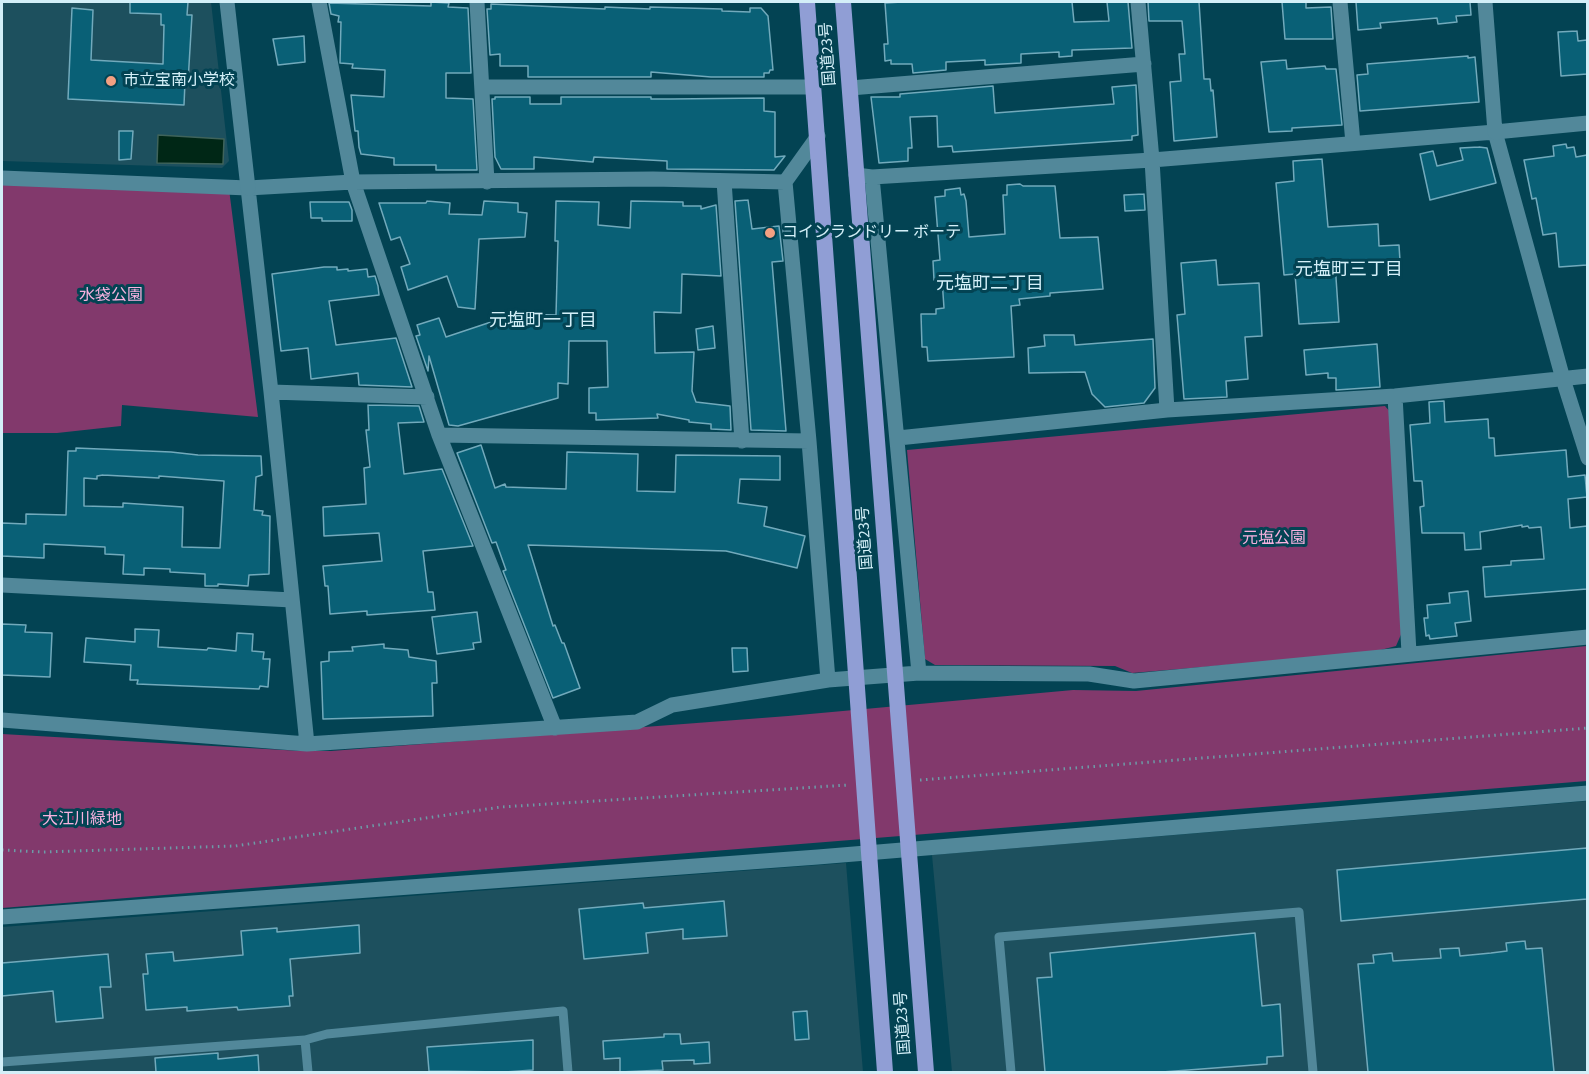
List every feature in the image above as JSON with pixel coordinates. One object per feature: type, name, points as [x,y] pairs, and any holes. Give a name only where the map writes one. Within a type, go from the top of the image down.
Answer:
[{"type":"highway","name":"国道23号","points":[[807,2],[885,1072]]},
{"type":"highway","name":"国道23号","points":[[843,2],[850,88],[864,176],[858,196],[926,1072]]},
{"type":"street","points":[[227,2],[271,392],[307,744]]},
{"type":"street","points":[[319,2],[353,182],[428,397],[439,435],[555,728]]},
{"type":"street","points":[[477,2],[487,182]]},
{"type":"street","points":[[1138,2],[1152,160],[1167,410]]},
{"type":"street","points":[[1340,2],[1353,143]]},
{"type":"street","points":[[1485,2],[1496,132],[1563,379],[1587,458]]},
{"type":"street","points":[[850,88],[1143,64]]},
{"type":"street","points":[[482,87],[814,87]]},
{"type":"street","points":[[919,673],[898,438],[864,176],[1152,160],[1587,123]]},
{"type":"street","points":[[818,136],[784,182],[809,441],[828,680]]},
{"type":"street","points":[[2,178],[248,188],[353,182],[653,179],[784,182]]},
{"type":"street","points":[[724,181],[742,441]]},
{"type":"street","points":[[898,438],[1167,410],[1395,396],[1587,376]]},
{"type":"street","points":[[271,392],[428,397]]},
{"type":"street","points":[[1395,396],[1409,653]]},
{"type":"street","points":[[439,435],[809,441]]},
{"type":"street","points":[[2,585],[292,600]]},
{"type":"street","points":[[2,720],[307,744],[637,722],[672,705],[828,680],[919,673],[1089,674],[1134,681],[1587,637]]},
{"type":"street","points":[[2,917],[818,857],[1587,793]]},
{"type":"lane","points":[[1011,1072],[999,937],[1299,912],[1313,1072]]},
{"type":"lane","points":[[2,1062],[305,1040],[327,1034],[564,1011],[568,1072]]},
{"type":"lane","points":[[305,1040],[308,1072]]},
{"type":"path","points":[[914,780],[1587,728]]},
{"type":"path","points":[[2,850],[43,852],[235,846],[501,807],[855,785]]},
{"type":"shaded area","name":"市立宝南小学校","points":[[2,2],[211,2],[229,161],[222,168],[2,161]]},
{"type":"shaded area","points":[[158,135],[224,139],[223,164],[157,163]]},
{"type":"shaded area","points":[[1587,801],[1587,1072],[952,1072],[932,855]]},
{"type":"shaded area","points":[[846,863],[863,1072],[2,1072],[2,927]]},
{"type":"green space","name":"水袋公園","points":[[2,184],[229,189],[258,417],[122,405],[121,426],[57,433],[2,433]]},
{"type":"green space","name":"元塩公園","points":[[1385,406],[1391,413],[1403,630],[1396,646],[1369,653],[1132,673],[1115,666],[935,665],[925,659],[907,450]]},
{"type":"green space","name":"大江川緑地","points":[[1587,646],[1587,781],[2,908],[2,734],[331,751],[788,716],[1073,690],[1136,691]]},
{"type":"building","points":[[130,2],[188,2],[187,15],[192,15],[188,82],[185,82],[184,105],[68,99],[72,8],[93,10],[91,60],[163,64],[164,25],[161,25],[161,14],[130,13]]},
{"type":"building","points":[[431,2],[449,3],[448,7],[468,8],[471,73],[446,73],[446,98],[473,99],[477,170],[436,170],[436,165],[394,165],[394,158],[361,154],[359,147],[351,95],[384,97],[385,70],[352,68],[353,64],[340,63],[341,22],[338,22],[339,16],[331,14],[329,3],[431,6]]},
{"type":"building","points":[[1072,2],[1074,22],[1109,21],[1107,2],[1128,2],[1132,48],[1072,50],[1072,56],[1059,57],[1059,52],[1021,54],[1021,63],[985,65],[985,60],[946,62],[946,70],[913,73],[912,64],[891,64],[891,60],[885,61],[884,44],[888,44],[885,3]]},
{"type":"building","points":[[1148,2],[1199,2],[1204,79],[1210,79],[1211,91],[1213,90],[1217,137],[1174,141],[1170,82],[1181,81],[1179,54],[1185,54],[1182,21],[1149,21]]},
{"type":"building","points":[[1282,2],[1306,2],[1306,8],[1331,7],[1333,39],[1285,39]]},
{"type":"building","points":[[1356,2],[1470,2],[1471,15],[1456,16],[1457,22],[1438,24],[1437,18],[1380,23],[1381,28],[1358,30]]},
{"type":"building","points":[[491,4],[605,9],[605,7],[650,9],[650,7],[722,9],[722,11],[750,12],[750,8],[761,8],[768,16],[773,70],[764,73],[764,77],[711,77],[651,72],[651,77],[528,77],[528,66],[500,66],[500,54],[490,55],[487,9],[491,9]]},
{"type":"building","points":[[1577,31],[1578,41],[1587,40],[1587,74],[1561,76],[1558,32]]},
{"type":"building","points":[[304,36],[305,62],[278,65],[273,39]]},
{"type":"building","points":[[1468,56],[1468,58],[1475,57],[1479,102],[1360,111],[1357,75],[1368,74],[1367,64]]},
{"type":"building","points":[[1286,60],[1287,69],[1325,66],[1326,69],[1336,69],[1342,125],[1269,132],[1261,62]]},
{"type":"building","points":[[1136,85],[1138,135],[1132,136],[1132,140],[953,152],[952,146],[938,147],[937,116],[910,117],[912,148],[908,148],[908,161],[879,163],[871,97],[900,97],[900,94],[993,86],[995,113],[1114,104],[1112,87]]},
{"type":"building","points":[[495,97],[530,97],[530,104],[561,104],[561,97],[764,98],[764,111],[775,112],[775,157],[785,156],[774,170],[667,169],[667,161],[594,157],[593,162],[534,157],[534,169],[501,169],[495,157],[492,99]]},
{"type":"building","points":[[119,131],[133,131],[131,159],[119,160]]},
{"type":"building","points":[[1566,144],[1567,148],[1574,147],[1576,157],[1587,155],[1587,265],[1559,267],[1556,233],[1543,235],[1536,198],[1532,199],[1524,160],[1554,156],[1553,146]]},
{"type":"building","points":[[1460,148],[1487,148],[1496,183],[1430,200],[1420,154],[1433,151],[1437,166],[1463,160]]},
{"type":"building","points":[[1322,159],[1328,227],[1378,224],[1379,246],[1399,245],[1400,261],[1335,263],[1339,322],[1299,324],[1295,274],[1284,275],[1276,183],[1294,181],[1293,161]]},
{"type":"building","points":[[1020,184],[1023,186],[1055,186],[1060,238],[1098,237],[1103,289],[1050,293],[1050,296],[1019,299],[1020,305],[1011,306],[1014,357],[928,361],[927,347],[922,347],[921,314],[936,314],[936,309],[944,308],[942,279],[934,280],[933,261],[940,260],[935,197],[945,196],[945,190],[960,188],[961,195],[964,194],[966,201],[969,237],[1005,234],[1003,195],[1007,195],[1007,185]]},
{"type":"building","points":[[1144,194],[1145,210],[1125,211],[1124,195]]},
{"type":"building","points":[[748,200],[752,229],[779,226],[783,261],[772,262],[786,431],[751,430],[735,201]]},
{"type":"building","points":[[427,201],[450,203],[449,214],[482,215],[484,201],[518,203],[518,212],[527,213],[525,237],[479,239],[475,309],[458,307],[447,276],[408,290],[401,267],[410,264],[400,237],[391,240],[379,203],[426,203]]},
{"type":"building","points":[[556,201],[599,202],[598,225],[630,228],[631,201],[683,202],[683,206],[701,206],[701,209],[716,205],[721,276],[682,274],[681,313],[654,312],[655,353],[694,352],[692,391],[696,402],[730,406],[731,430],[711,429],[711,424],[689,422],[689,420],[657,414],[658,418],[596,420],[596,413],[589,413],[589,388],[608,387],[607,341],[569,341],[568,384],[558,383],[558,398],[458,426],[449,425],[429,356],[428,371],[416,336],[420,335],[417,325],[439,318],[446,337],[515,314],[556,315],[558,241],[555,241]]},
{"type":"building","points":[[310,202],[349,202],[352,221],[322,221],[322,218],[311,218]]},
{"type":"building","points":[[1216,260],[1218,285],[1259,283],[1262,336],[1245,337],[1248,379],[1226,381],[1227,397],[1184,399],[1177,315],[1185,314],[1181,263]]},
{"type":"building","points":[[337,267],[337,270],[348,269],[348,271],[367,269],[368,277],[375,276],[378,286],[379,295],[329,301],[336,345],[396,338],[412,387],[359,385],[358,373],[311,379],[308,348],[281,351],[272,274]]},
{"type":"building","points":[[713,326],[715,348],[698,350],[696,329]]},
{"type":"building","points":[[1044,335],[1074,335],[1075,345],[1153,339],[1155,388],[1144,403],[1105,407],[1092,394],[1085,372],[1029,373],[1028,348],[1045,346]]},
{"type":"building","points":[[1377,344],[1380,387],[1336,390],[1336,378],[1328,378],[1328,373],[1306,375],[1304,350]]},
{"type":"building","points":[[1444,401],[1445,422],[1488,419],[1489,438],[1494,438],[1495,456],[1566,450],[1568,477],[1585,475],[1587,497],[1568,499],[1570,528],[1587,526],[1587,589],[1485,597],[1483,567],[1511,565],[1511,561],[1544,559],[1541,527],[1529,528],[1528,526],[1522,527],[1522,525],[1480,532],[1481,549],[1465,550],[1464,533],[1422,533],[1420,507],[1424,506],[1422,481],[1414,481],[1410,425],[1430,423],[1429,402]]},
{"type":"building","points":[[368,405],[419,406],[424,422],[398,423],[404,474],[442,469],[473,546],[423,551],[428,592],[433,592],[435,610],[367,615],[367,611],[330,614],[328,586],[325,586],[323,566],[382,561],[379,533],[324,536],[323,507],[366,504],[364,468],[370,467],[366,430],[369,430]]},
{"type":"building","points":[[481,445],[495,488],[505,484],[506,487],[566,489],[567,452],[638,454],[637,491],[675,492],[676,455],[780,456],[780,480],[740,479],[738,503],[767,507],[764,526],[805,536],[797,568],[726,551],[528,545],[553,626],[555,625],[564,643],[580,688],[553,698],[503,571],[506,570],[496,542],[492,543],[457,453]]},
{"type":"building","points":[[76,448],[261,456],[262,475],[256,477],[254,510],[263,511],[262,515],[270,516],[269,574],[249,575],[248,586],[218,584],[218,586],[205,586],[205,574],[144,568],[144,575],[123,574],[124,555],[105,554],[105,547],[44,544],[44,558],[2,556],[2,523],[26,524],[26,514],[66,515],[68,451],[76,451]],"holes":[[[103,475],[159,478],[159,476],[224,481],[220,548],[182,547],[183,507],[123,503],[123,507],[84,506],[84,478],[97,479],[97,476]]]},
{"type":"building","points":[[1468,591],[1471,621],[1455,623],[1457,636],[1430,639],[1429,635],[1426,636],[1424,618],[1428,618],[1427,605],[1450,603],[1449,593]]},
{"type":"building","points":[[477,612],[481,642],[473,643],[474,649],[437,654],[432,617]]},
{"type":"building","points":[[2,624],[26,625],[25,632],[52,633],[50,677],[2,675]]},
{"type":"building","points":[[135,629],[159,630],[158,647],[207,650],[208,648],[236,651],[237,633],[253,634],[252,651],[264,652],[263,659],[270,659],[268,687],[260,686],[259,689],[137,684],[138,680],[130,680],[131,665],[84,662],[86,638],[135,642]]},
{"type":"building","points":[[384,644],[384,648],[408,650],[409,657],[436,661],[437,683],[432,683],[433,716],[323,719],[321,662],[329,661],[329,652],[353,651],[352,647]]},
{"type":"building","points":[[732,648],[747,648],[748,671],[733,672]]},
{"type":"building","points":[[1587,848],[1587,899],[1341,921],[1337,870]]},
{"type":"building","points":[[724,901],[727,936],[683,939],[683,929],[646,933],[648,953],[584,959],[579,909],[643,903],[644,908]]},
{"type":"building","points":[[359,925],[360,953],[290,959],[293,996],[289,996],[290,1006],[238,1010],[237,1007],[187,1011],[187,1007],[146,1010],[143,974],[148,974],[146,954],[173,952],[174,961],[243,955],[241,931],[277,928],[277,932]]},
{"type":"building","points":[[1255,933],[1262,1006],[1280,1004],[1283,1056],[1267,1057],[1267,1064],[1162,1072],[1045,1072],[1037,978],[1052,977],[1050,953]]},
{"type":"building","points":[[1525,941],[1526,949],[1542,948],[1554,1072],[1368,1072],[1358,964],[1374,963],[1373,955],[1392,953],[1393,961],[1441,958],[1440,949],[1459,948],[1460,956],[1507,951],[1506,943]]},
{"type":"building","points":[[108,954],[111,987],[100,987],[103,1018],[56,1022],[53,991],[2,996],[2,963]]},
{"type":"building","points":[[807,1011],[809,1039],[795,1040],[793,1012]]},
{"type":"building","points":[[664,1034],[680,1034],[681,1044],[709,1042],[710,1063],[694,1064],[694,1060],[662,1061],[663,1070],[620,1072],[620,1058],[604,1059],[603,1041],[664,1037]]},
{"type":"building","points":[[533,1040],[533,1070],[429,1071],[427,1047]]},
{"type":"building","points":[[218,1053],[218,1059],[258,1055],[259,1072],[156,1072],[155,1058]]},
{"type":"place","name":"市立宝南小学校","points":[[111,81]]},
{"type":"place","name":"コインランドリー ボーテ","points":[[770,233]]},
{"type":"district","name":"元塩町三丁目","points":[[1349,271]]},
{"type":"district","name":"元塩町二丁目","points":[[990,285]]},
{"type":"district","name":"元塩町一丁目","points":[[543,322]]}]
